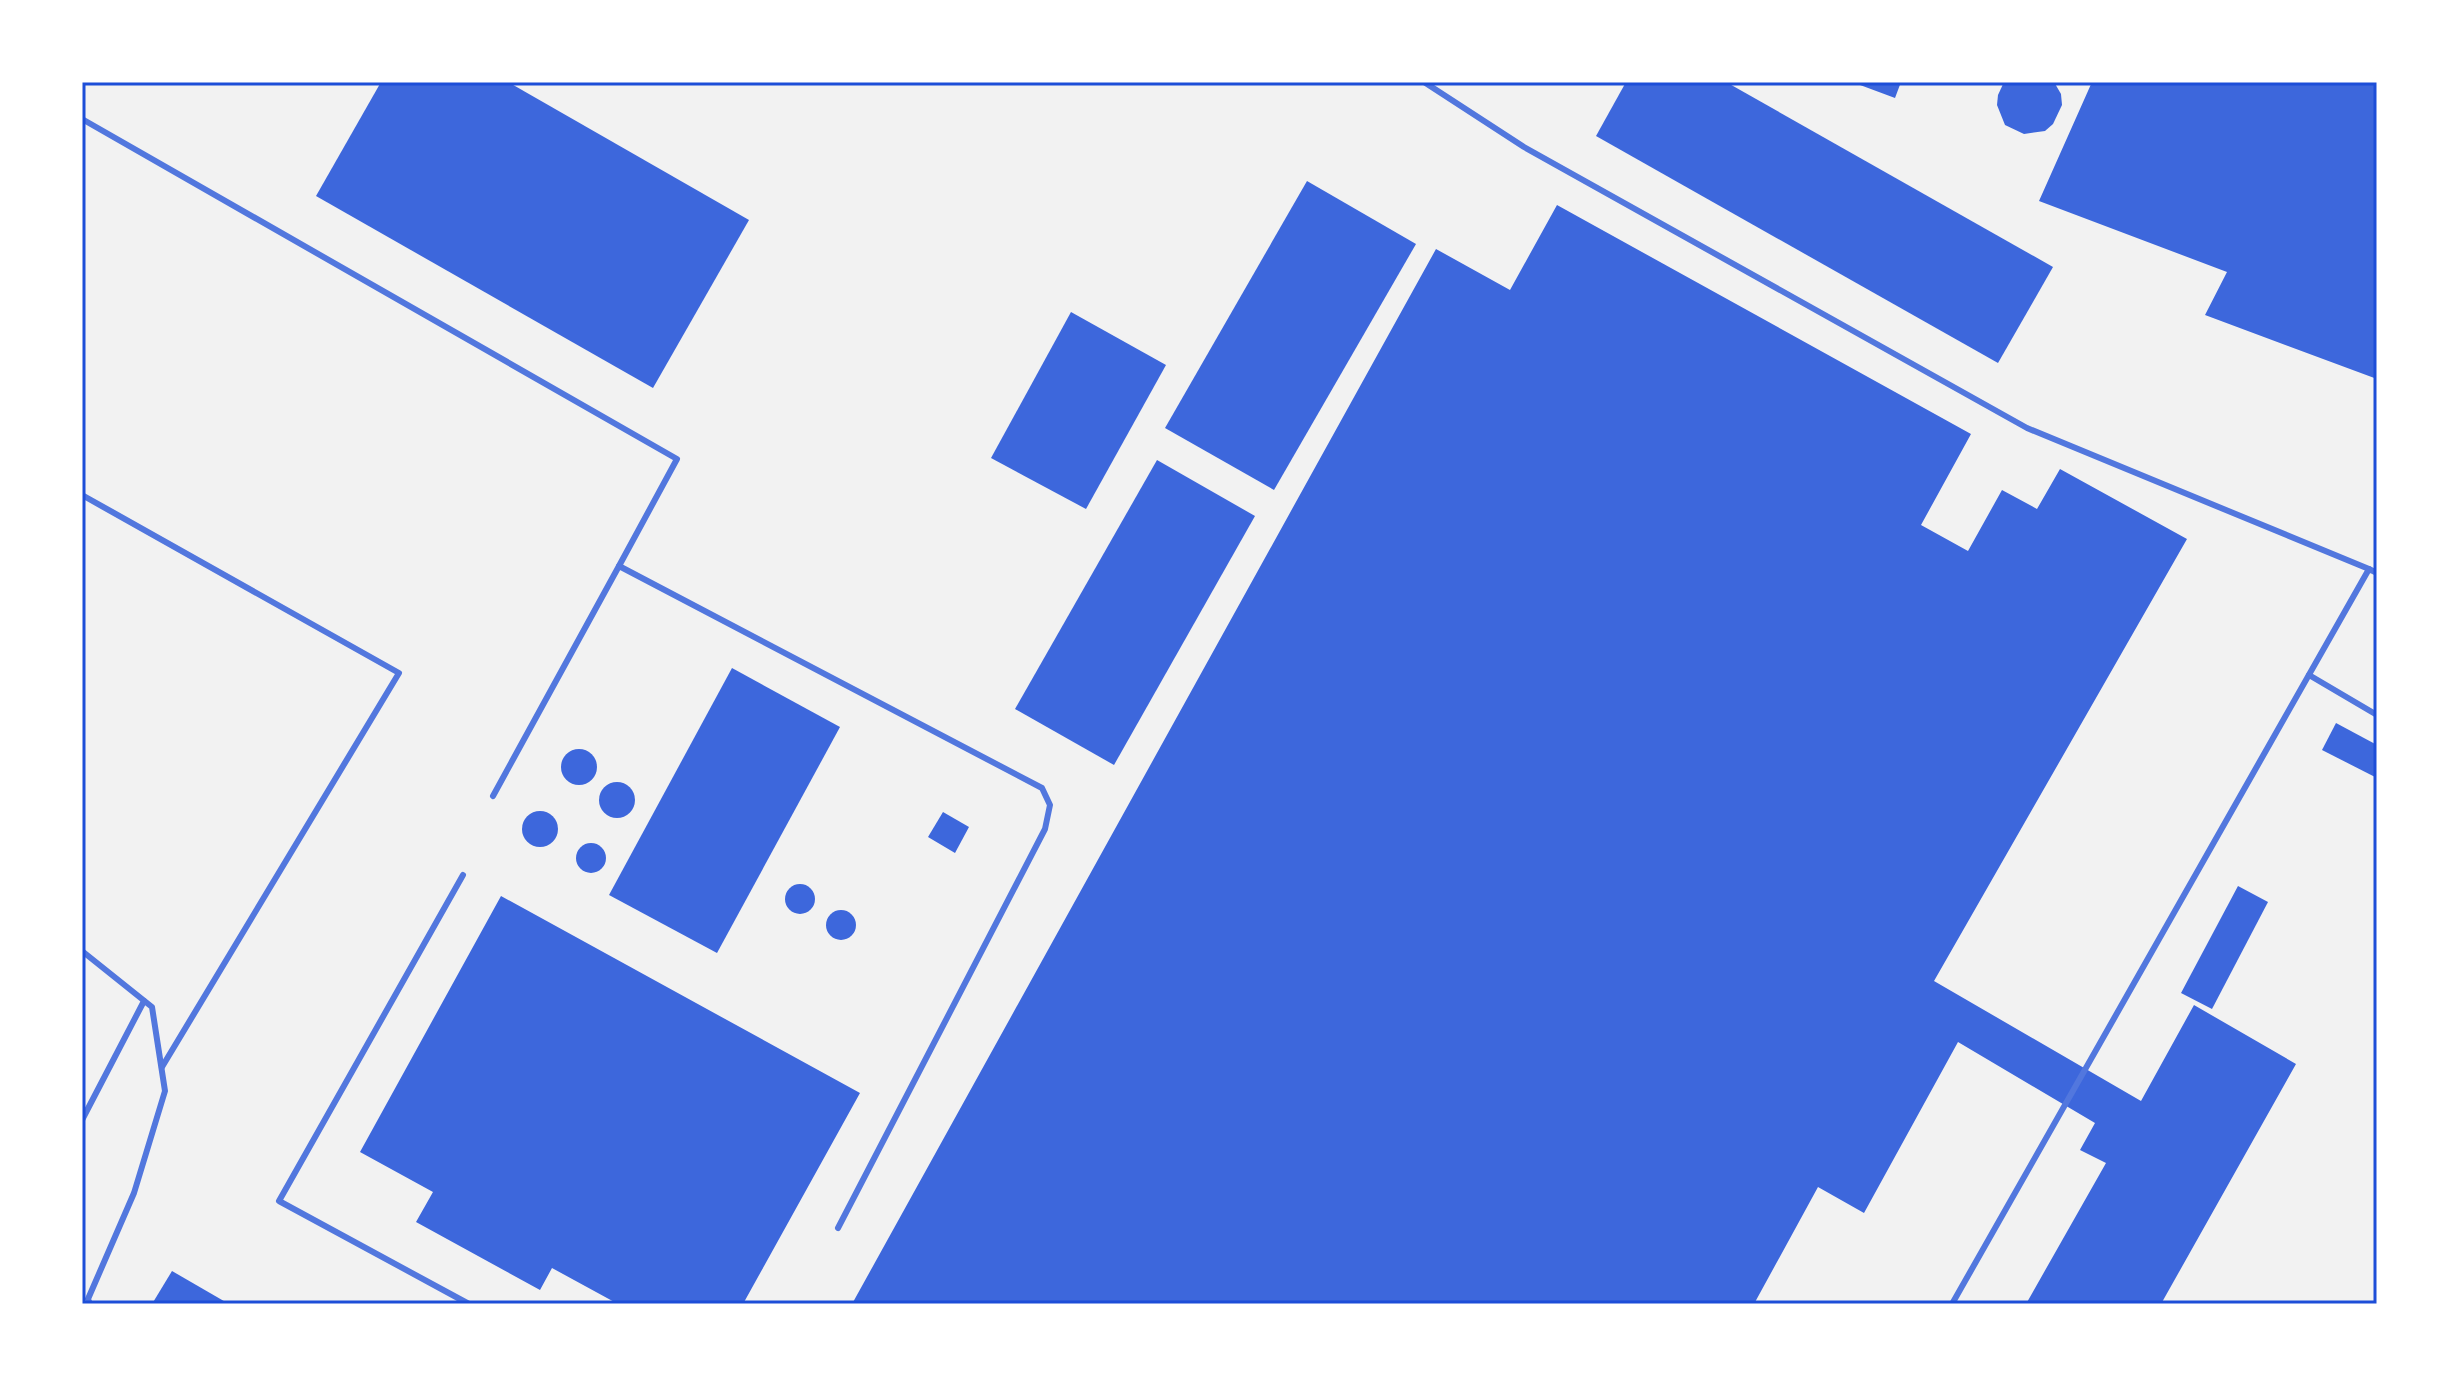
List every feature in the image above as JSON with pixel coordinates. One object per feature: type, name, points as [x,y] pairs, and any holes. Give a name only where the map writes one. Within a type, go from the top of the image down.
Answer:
[{"type":"lane","points":[[1424,82],[1524,147],[2027,428],[2377,573]]},
{"type":"lane","points":[[82,119],[677,459],[493,796]]},
{"type":"lane","points":[[82,495],[399,673],[162,1067]]},
{"type":"lane","points":[[619,566],[1010,770],[1042,788],[1050,805],[1045,829],[838,1228]]},
{"type":"lane","points":[[1952,1304],[2369,569]]},
{"type":"lane","points":[[2309,675],[2377,715]]},
{"type":"lane","points":[[463,875],[279,1201],[469,1304]]},
{"type":"lane","points":[[82,951],[152,1007],[165,1091],[138,1178],[88,1299],[90,1304]]},
{"type":"lane","points":[[82,1120],[144,1001]]},
{"type":"building","points":[[381,82],[508,82],[749,220],[653,388],[316,196]]},
{"type":"building","points":[[1626,82],[1726,82],[2053,267],[1998,363],[1596,136]]},
{"type":"building","points":[[1852,82],[1901,82],[1895,98]]},
{"type":"building","points":[[2004,82],[2054,82],[2061,94],[2062,105],[2053,124],[2045,131],[2024,134],[2005,125],[1997,105]]},
{"type":"building","points":[[2092,82],[2377,82],[2377,379],[2205,315],[2227,272],[2039,201]]},
{"type":"building","points":[[1307,181],[1416,244],[1274,490],[1165,428]]},
{"type":"building","points":[[1557,205],[1971,434],[1921,525],[1968,551],[2002,490],[2037,509],[2060,469],[2187,539],[1934,981],[2141,1101],[2194,1005],[2296,1064],[2161,1304],[2026,1304],[2106,1163],[2080,1150],[2095,1123],[1958,1042],[1864,1213],[1818,1187],[1754,1304],[852,1304],[1436,249],[1510,290]]},
{"type":"building","points":[[1071,312],[1166,365],[1086,509],[991,458]]},
{"type":"building","points":[[1157,460],[1255,516],[1114,765],[1015,709]]},
{"type":"building","points":[[732,668],[840,727],[717,953],[609,895]]},
{"type":"building","points":[[2336,723],[2377,745],[2377,778],[2322,750]]},
{"type":"building","points":[[579,749],[592,754],[597,767],[592,780],[579,785],[566,780],[561,767],[566,754]]},
{"type":"building","points":[[617,782],[630,787],[635,800],[630,813],[617,818],[604,813],[599,800],[604,787]]},
{"type":"building","points":[[540,811],[553,816],[558,829],[553,842],[540,847],[527,842],[522,829],[527,816]]},
{"type":"building","points":[[943,812],[969,827],[955,853],[928,837]]},
{"type":"building","points":[[591,843],[602,847],[606,858],[602,869],[591,873],[580,869],[576,858],[580,847]]},
{"type":"building","points":[[800,884],[811,888],[815,899],[811,910],[800,914],[789,910],[785,899],[789,888]]},
{"type":"building","points":[[2238,886],[2268,902],[2212,1009],[2181,993]]},
{"type":"building","points":[[501,896],[860,1093],[743,1304],[618,1304],[552,1268],[540,1290],[416,1222],[433,1192],[360,1152]]},
{"type":"building","points":[[841,910],[852,914],[856,925],[852,936],[841,940],[830,936],[826,925],[830,914]]},
{"type":"building","points":[[172,1271],[229,1304],[152,1304]]}]
